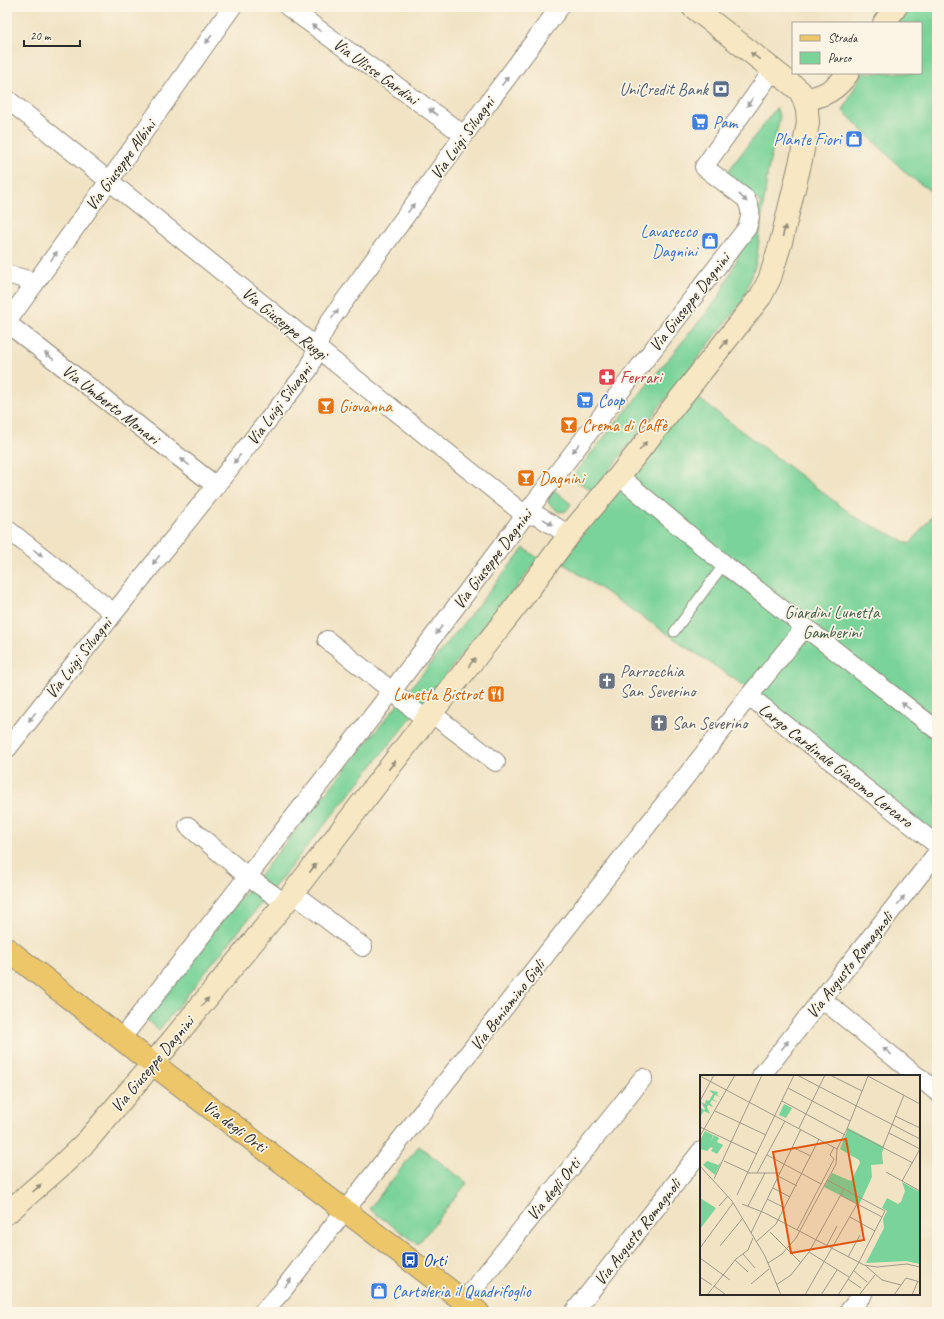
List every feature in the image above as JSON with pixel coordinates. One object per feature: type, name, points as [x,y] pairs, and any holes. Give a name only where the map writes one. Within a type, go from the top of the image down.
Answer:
[{"type":"main road","name":"Via degli Orti","points":[[7,949],[153,1064],[471,1307]]},
{"type":"street","name":"Via Giuseppe Albini","points":[[7,323],[35,282],[109,182],[232,7]]},
{"type":"street","name":"Via Ulisse Gardini","points":[[288,7],[464,135]]},
{"type":"street","name":"Via Luigi Silvagni","points":[[10,741],[309,369],[321,337],[329,322],[464,135],[560,7]]},
{"type":"street","points":[[693,7],[800,91],[804,100],[824,95],[829,92],[836,87],[847,74]]},
{"type":"street","points":[[885,22],[896,7]]},
{"type":"street","name":"Via Giuseppe Dagnini","points":[[121,1039],[392,691],[525,515],[747,228],[751,216],[750,207],[746,199],[704,167],[773,70]]},
{"type":"street","name":"Via Giuseppe Ruggi","points":[[7,99],[525,515],[538,516],[569,535]]},
{"type":"street","name":"Via Giuseppe Dagnini","points":[[7,1214],[87,1141],[153,1064],[289,898],[428,717],[517,605],[569,535],[619,476],[761,296],[776,260],[804,146],[808,123],[807,110],[804,100]]},
{"type":"street","points":[[7,274],[35,282]]},
{"type":"street","name":"Via Umberto Monari","points":[[7,323],[216,486]]},
{"type":"street","points":[[619,476],[724,564],[937,730]]},
{"type":"street","points":[[7,529],[114,613]]},
{"type":"street","name":"Largo Cardinale Giacomo Lercaro","points":[[805,627],[749,696],[937,845]]},
{"type":"street","points":[[327,640],[428,717],[496,762]]},
{"type":"street","name":"Via Beniamino Gigli","points":[[262,1312],[282,1291],[749,696]]},
{"type":"street","points":[[188,826],[248,877],[289,898],[363,947]]},
{"type":"street","name":"Via Augusto Romagnoli","points":[[762,1075],[937,853]]},
{"type":"street","points":[[822,999],[916,1075]]},
{"type":"street","name":"Via degli Orti","points":[[471,1307],[643,1078]]},
{"type":"street","points":[[920,1079],[937,1092]]},
{"type":"street","name":"Via Augusto Romagnoli","points":[[574,1312],[700,1152]]},
{"type":"street","points":[[848,1312],[862,1295]]},
{"type":"lane","points":[[674,632],[724,564]]},
{"type":"green space","points":[[903,7],[937,7],[937,196],[907,174],[843,111],[862,74],[922,74],[922,22],[893,22]]},
{"type":"green space","points":[[776,108],[780,117],[768,170],[756,263],[742,302],[593,491],[571,478],[719,297],[754,224],[761,203],[726,174]]},
{"type":"green space","name":"Giardini Lunetta Gamberini","points":[[694,395],[855,517],[910,544],[937,510],[937,837],[746,687],[561,562]]},
{"type":"green space","points":[[554,490],[571,504],[566,511],[559,512],[549,504],[548,499]]},
{"type":"green space","points":[[524,548],[539,559],[159,1030],[144,1018]]},
{"type":"green space","points":[[419,1146],[467,1183],[418,1244],[369,1209]]},
{"type":"place","name":"UniCredit Bank","points":[[721,89]]},
{"type":"place","name":"Pam","points":[[700,122]]},
{"type":"place","name":"Plante Fiori","points":[[854,139]]},
{"type":"place","name":"Lavasecco Dagnini","points":[[710,241]]},
{"type":"place","name":"Ferrari","points":[[607,377]]},
{"type":"place","name":"Coop","points":[[585,400]]},
{"type":"place","name":"Giovanna","points":[[326,406]]},
{"type":"place","name":"Crema di Caffè","points":[[569,425]]},
{"type":"place","name":"Dagnini","points":[[526,478]]},
{"type":"place","name":"Parrocchia San Severino","points":[[607,681]]},
{"type":"place","name":"Lunetta Bistrot","points":[[496,694]]},
{"type":"place","name":"San Severino","points":[[659,723]]},
{"type":"place","name":"Orti","points":[[410,1260]]},
{"type":"place","name":"Cartoleria il Quadrifoglio","points":[[379,1291]]}]
